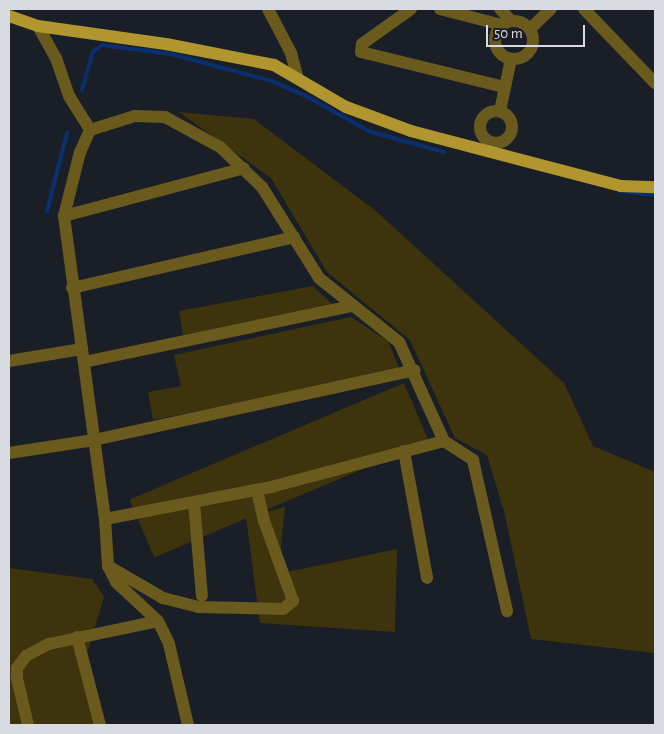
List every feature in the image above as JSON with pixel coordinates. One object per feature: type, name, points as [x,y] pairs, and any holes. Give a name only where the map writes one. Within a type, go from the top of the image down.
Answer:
[{"type":"main road","points":[[9,16],[38,26],[166,44],[252,60],[297,76],[346,107],[381,122],[489,146],[621,186],[655,187]]},
{"type":"street","points":[[268,9],[291,53],[297,76]]},
{"type":"street","points":[[410,9],[362,44],[361,52],[505,87]]},
{"type":"street","points":[[440,9],[506,23],[520,22],[530,29],[534,41],[529,52],[518,59],[510,59],[501,54],[495,43],[506,23]]},
{"type":"street","points":[[500,9],[506,23]]},
{"type":"street","points":[[530,29],[551,9]]},
{"type":"street","points":[[584,9],[655,83]]},
{"type":"street","points":[[38,26],[56,58],[69,96],[90,130]]},
{"type":"street","points":[[500,111],[510,59]]},
{"type":"street","points":[[500,111],[508,118],[511,132],[504,140],[489,146],[480,131],[481,120],[489,112],[500,111]]},
{"type":"street","points":[[188,725],[168,644],[158,621],[116,582],[108,566],[105,519],[72,288],[64,216],[80,152],[90,130],[135,116],[165,116],[204,136],[244,168],[262,187],[319,278],[352,306],[382,326],[399,342],[414,370],[444,441],[473,460],[507,611]]},
{"type":"street","points":[[64,216],[244,168]]},
{"type":"street","points":[[72,288],[294,237]]},
{"type":"street","points":[[84,362],[352,306]]},
{"type":"street","points":[[9,361],[82,349]]},
{"type":"street","points":[[9,453],[94,440],[414,370]]},
{"type":"street","points":[[105,519],[257,490],[444,441]]},
{"type":"street","points":[[404,451],[427,578]]},
{"type":"street","points":[[108,566],[164,598],[198,607],[283,608],[292,601],[264,521],[257,490]]},
{"type":"street","points":[[194,503],[202,596]]},
{"type":"street","points":[[28,725],[17,668],[26,656],[38,648],[77,637],[158,621]]},
{"type":"street","points":[[77,637],[100,725]]},
{"type":"shaded area","points":[[179,112],[254,119],[377,212],[564,383],[593,446],[655,472],[655,653],[531,639],[505,515],[487,455],[455,438],[410,340],[327,272],[271,178]]},
{"type":"shaded area","points":[[313,286],[335,307],[184,340],[179,311]]},
{"type":"shaded area","points":[[351,317],[388,341],[400,370],[153,420],[148,392],[181,386],[174,355]]},
{"type":"shaded area","points":[[404,383],[429,441],[154,557],[130,499]]},
{"type":"shaded area","points":[[285,507],[278,574],[397,549],[395,632],[260,623],[246,517]]},
{"type":"shaded area","points":[[9,568],[92,579],[104,597],[85,660],[100,725],[9,725]]},
{"type":"waterway","points":[[82,90],[93,52],[102,45],[171,54],[272,81],[306,96],[371,132],[444,152]]},
{"type":"waterway","points":[[47,211],[67,133]]},
{"type":"waterway","points":[[620,191],[655,195]]}]
